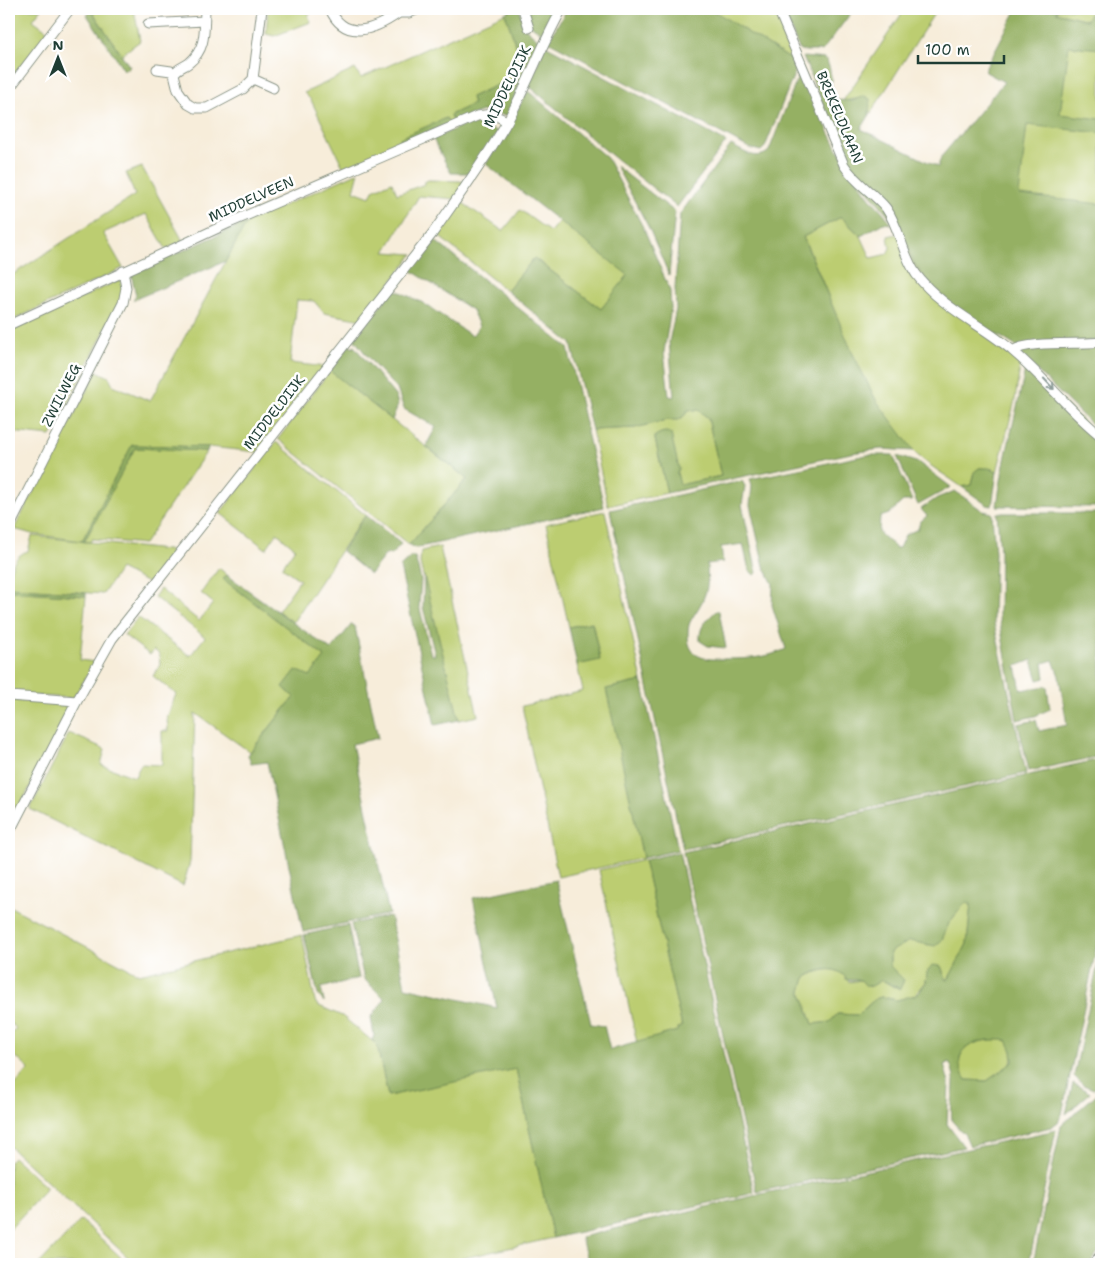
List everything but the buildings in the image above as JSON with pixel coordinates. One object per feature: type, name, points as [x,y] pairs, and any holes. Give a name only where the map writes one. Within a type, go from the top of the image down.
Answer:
[{"type":"street","points":[[9,89],[70,9]]},
{"type":"street","points":[[174,74],[175,71],[187,65],[202,49],[205,9]]},
{"type":"street","points":[[157,69],[171,71],[174,74],[178,90],[188,104],[195,108],[207,108],[219,103],[243,89],[252,79],[262,9]]},
{"type":"street","points":[[330,9],[338,22],[351,30],[374,27],[393,19],[397,11],[406,14],[419,9]]},
{"type":"street","name":"MIDDELDIJK","points":[[523,9],[529,28]]},
{"type":"street","name":"MIDDELDIJK","points":[[9,833],[76,701],[99,660],[124,622],[432,234],[482,164],[507,121],[544,41],[562,9]]},
{"type":"street","name":"BREKELDLAAN","points":[[778,9],[844,165],[856,182],[885,208],[917,274],[956,311],[1013,351],[1045,380],[1080,418],[1101,436]]},
{"type":"street","points":[[148,24],[204,21]]},
{"type":"street","points":[[252,79],[273,88]]},
{"type":"street","name":"MIDDELVEEN","points":[[9,325],[124,271],[477,116],[492,114],[507,121]]},
{"type":"street","name":"ZWILWEG","points":[[9,528],[123,303],[126,288],[124,271]]},
{"type":"street","points":[[1013,351],[1017,348],[1044,345],[1101,342]]},
{"type":"street","points":[[9,696],[76,701]]},
{"type":"street","points":[[1093,1264],[1101,1255]]},
{"type":"green space","points":[[9,9],[41,9],[33,20],[48,31],[9,82]]},
{"type":"green space","points":[[91,9],[134,9],[140,41],[121,55]]},
{"type":"green space","points":[[268,9],[318,9],[308,15],[311,22],[274,36],[266,34]]},
{"type":"green space","points":[[512,9],[519,9],[525,28],[541,42],[507,116],[482,111],[453,122],[450,115],[473,104],[471,97],[525,72],[505,13]]},
{"type":"green space","points":[[526,9],[561,9],[545,35],[530,25]]},
{"type":"green space","points":[[567,9],[711,9],[798,64],[765,147],[761,151],[749,148],[548,41]]},
{"type":"green space","points":[[710,9],[776,9],[798,64]]},
{"type":"green space","points":[[782,9],[854,9],[822,51],[800,51]]},
{"type":"green space","points":[[905,9],[937,9],[869,116],[867,97],[843,101]]},
{"type":"green space","points":[[1017,9],[1058,9],[1056,12],[1087,20],[1092,9],[1101,9],[1101,49],[1069,46],[1060,114],[1101,119],[1101,133],[1027,125],[1019,195],[1101,204],[1101,340],[1017,347],[956,308],[931,286],[915,265],[898,226],[851,171],[803,57],[825,59],[830,69],[833,91],[838,100],[852,101],[864,96],[870,99],[869,116],[861,129],[938,167],[941,157],[1004,82],[984,71]]},
{"type":"green space","points":[[1058,9],[1092,9],[1088,20],[1056,12]]},
{"type":"green space","points":[[88,10],[91,10],[130,67],[124,70],[87,15],[90,12]]},
{"type":"green space","points":[[505,13],[525,72],[471,97],[473,104],[450,115],[453,122],[449,123],[446,118],[400,139],[403,144],[344,169],[311,100],[304,93],[355,69],[361,78]]},
{"type":"green space","points":[[1063,40],[1101,43],[1101,208],[1014,199],[1021,123]]},
{"type":"green space","points":[[545,45],[726,142],[677,207],[529,86]]},
{"type":"green space","points":[[801,69],[822,118],[847,165],[891,224],[883,223],[861,236],[841,217],[803,237],[853,354],[876,400],[914,451],[881,449],[851,453],[667,493],[655,439],[655,436],[661,433],[667,432],[671,434],[679,469],[677,473],[680,485],[721,476],[708,418],[698,410],[688,410],[678,420],[667,420],[635,428],[592,430],[571,343],[507,291],[534,258],[601,309],[628,275],[486,164],[528,91],[607,158],[645,231],[670,291],[671,308],[664,352],[669,396],[674,397],[669,342],[676,309],[675,288],[680,214],[731,145],[755,156],[760,156],[769,151]]},
{"type":"green space","points":[[446,118],[449,123],[403,144],[400,138]]},
{"type":"green space","points":[[475,120],[498,132],[473,173],[451,173],[433,139]]},
{"type":"green space","points":[[616,166],[675,212],[669,275],[649,228]]},
{"type":"green space","points":[[142,167],[183,241],[166,249],[146,214],[103,233],[123,268],[9,322],[9,277],[135,195],[126,173]]},
{"type":"green space","points":[[359,172],[354,191],[370,197],[373,190],[392,182],[397,194],[425,184],[425,181],[429,180],[460,181],[466,183],[455,199],[419,196],[385,252],[413,254],[362,320],[324,313],[314,301],[297,300],[290,363],[326,367],[258,452],[209,447],[132,445],[82,541],[32,534],[14,529],[97,371],[109,377],[113,385],[150,401],[247,222]]},
{"type":"green space","points":[[460,201],[503,231],[520,210],[550,232],[559,221],[629,275],[601,309],[534,258],[507,291],[436,234]]},
{"type":"green space","points":[[841,217],[861,236],[871,258],[887,254],[890,248],[888,236],[897,234],[1021,360],[1015,400],[997,472],[993,469],[979,468],[973,475],[971,485],[962,487],[915,453],[896,431],[879,406],[851,351],[803,237]]},
{"type":"green space","points":[[247,222],[226,261],[133,300],[136,295],[131,274]]},
{"type":"green space","points":[[433,239],[568,348],[604,507],[415,548],[409,545],[467,479],[426,446],[436,427],[404,409],[397,389],[376,367],[354,339],[394,289],[423,303],[472,336],[479,326],[472,310],[409,269]]},
{"type":"green space","points":[[121,279],[124,293],[51,436],[11,432],[9,440],[9,332]]},
{"type":"green space","points":[[1101,344],[1101,434],[1017,351]]},
{"type":"green space","points":[[349,345],[353,348],[354,346],[396,397],[398,405],[392,420],[330,371]]},
{"type":"green space","points":[[1026,365],[1101,439],[1101,507],[997,506]]},
{"type":"green space","points":[[330,371],[467,479],[409,545],[278,439]]},
{"type":"green space","points":[[688,409],[699,410],[708,418],[721,476],[679,485],[677,473],[658,434],[655,439],[667,493],[608,506],[592,430],[635,428],[667,420],[681,419]]},
{"type":"green space","points":[[276,442],[367,516],[360,522],[293,622],[278,611],[300,580],[282,567],[295,548],[277,533],[266,549],[220,513]]},
{"type":"green space","points":[[132,445],[209,447],[207,451],[135,448],[84,542],[82,541]]},
{"type":"green space","points":[[135,448],[207,451],[144,544],[92,539],[90,542],[84,542]]},
{"type":"green space","points":[[867,455],[893,455],[912,501],[903,501],[889,514],[880,517],[879,532],[895,548],[899,548],[905,535],[918,529],[920,522],[927,516],[921,509],[937,498],[955,491],[983,511],[992,513],[995,553],[993,618],[1026,773],[683,849],[610,510],[742,481],[745,486],[742,505],[757,573],[754,575],[749,570],[743,544],[721,547],[723,562],[707,564],[706,590],[702,602],[690,622],[688,637],[691,649],[703,658],[738,659],[762,657],[786,649],[772,605],[773,584],[764,566],[750,505],[752,486],[750,479]]},
{"type":"green space","points":[[897,456],[919,463],[951,487],[918,505]]},
{"type":"green space","points":[[979,468],[989,468],[997,472],[992,506],[987,505],[962,487],[971,485],[974,472]]},
{"type":"green space","points":[[605,511],[642,681],[607,689],[643,858],[558,877],[522,706],[583,691],[577,665],[600,659],[592,622],[569,627],[546,524]]},
{"type":"green space","points":[[997,513],[1101,513],[1101,756],[1029,771],[1018,724],[1036,720],[1039,731],[1067,725],[1059,676],[1053,660],[1043,663],[1045,678],[1038,680],[1032,660],[1016,666],[1021,690],[1047,686],[1050,709],[1035,716],[1017,720],[999,618],[1000,552]]},
{"type":"green space","points":[[367,516],[401,544],[392,554],[386,554],[370,574],[342,551],[364,517]]},
{"type":"green space","points":[[32,536],[176,551],[152,585],[120,569],[103,594],[9,587],[12,565],[18,557],[28,551]]},
{"type":"green space","points":[[440,547],[478,716],[459,720],[420,563],[421,551]]},
{"type":"green space","points":[[411,557],[415,557],[421,580],[419,605],[431,655],[435,655],[423,607],[424,576],[459,720],[435,725],[400,567]]},
{"type":"green space","points":[[219,568],[227,575],[224,579],[325,657],[310,676],[305,675],[283,687],[294,697],[250,752],[195,713],[190,862],[183,886],[30,809],[69,733],[105,749],[101,765],[135,777],[141,764],[162,765],[162,731],[168,731],[167,718],[176,694],[153,676],[160,665],[159,654],[154,650],[150,655],[124,635],[138,617],[190,656],[205,637],[154,597],[160,589],[199,621],[213,603],[201,593]]},
{"type":"green space","points":[[227,575],[331,650],[352,624],[355,627],[378,738],[352,744],[389,914],[303,932],[267,762],[251,764],[248,755],[294,697],[283,687],[296,670],[310,676],[325,657],[223,579]]},
{"type":"green space","points":[[9,587],[86,593],[86,596],[9,591]]},
{"type":"green space","points":[[9,591],[86,596],[80,660],[95,662],[73,698],[9,694]]},
{"type":"green space","points":[[716,611],[719,611],[726,648],[708,646],[700,641],[702,628]]},
{"type":"green space","points":[[592,622],[600,660],[577,665],[569,627]]},
{"type":"green space","points":[[642,681],[678,850],[643,858],[606,689]]},
{"type":"green space","points":[[9,700],[68,705],[68,708],[38,773],[9,825]]},
{"type":"green space","points":[[1101,759],[1101,925],[1062,1114],[1058,1122],[1051,1127],[970,1146],[965,1135],[952,1121],[954,1076],[949,1062],[944,1065],[949,1083],[947,1124],[964,1147],[757,1192],[683,852]],"holes":[[[965,903],[971,904],[967,944],[948,980],[945,978],[941,966],[932,965],[927,972],[926,982],[918,994],[897,1000],[881,997],[875,999],[858,1015],[837,1014],[830,1022],[813,1024],[801,991],[805,978],[822,970],[833,970],[843,975],[847,980],[861,980],[866,986],[872,986],[882,980],[900,989],[904,980],[890,966],[890,952],[910,941],[935,946],[942,940],[949,923]],[[988,1040],[1007,1040],[1012,1051],[1013,1062],[987,1081],[966,1080],[960,1065],[962,1053],[966,1048]]]},
{"type":"green space","points":[[679,852],[754,1193],[553,1238],[516,1069],[388,1096],[377,1045],[372,1040],[374,1036],[371,1017],[385,999],[364,979],[351,924],[390,916],[405,987],[497,1008],[473,898],[556,880],[591,1024],[604,1026],[610,1050],[677,1031],[678,1028],[682,1027],[644,860]]},
{"type":"green space","points":[[644,860],[682,1027],[678,1028],[677,1031],[637,1043],[599,870]]},
{"type":"green space","points":[[965,903],[971,903],[967,944],[948,980],[942,968],[926,979],[926,982],[914,996],[897,1000],[881,997],[875,999],[858,1015],[837,1014],[831,1022],[813,1024],[801,991],[805,978],[817,972],[836,970],[848,981],[861,980],[869,987],[882,980],[894,987],[904,981],[890,966],[890,952],[908,942],[928,945],[944,935],[949,923]]},
{"type":"green space","points":[[9,906],[139,974],[302,935],[317,1005],[342,1016],[377,1045],[388,1096],[516,1068],[553,1238],[437,1264],[135,1264],[9,1146],[9,1092],[29,1069],[9,1051],[9,1036],[16,1028],[9,1022]]},
{"type":"green space","points":[[348,925],[359,978],[321,988],[324,1002],[318,995],[304,935]]},
{"type":"green space","points":[[1101,949],[1101,1083],[1094,1089],[1083,1085],[1074,1076]]},
{"type":"green space","points":[[1003,1039],[1009,1042],[1013,1054],[1011,1064],[987,1081],[966,1080],[959,1067],[960,1059],[967,1047],[988,1040]]},
{"type":"green space","points":[[1073,1083],[1090,1093],[1066,1114]]},
{"type":"green space","points":[[1101,1090],[1101,1249],[1089,1264],[1033,1264],[1061,1126]]},
{"type":"green space","points":[[1056,1130],[1029,1264],[588,1264],[581,1237],[761,1194]]},
{"type":"green space","points":[[13,1157],[47,1188],[9,1230],[9,1161]]},
{"type":"green space","points":[[81,1220],[128,1264],[39,1264]]}]
